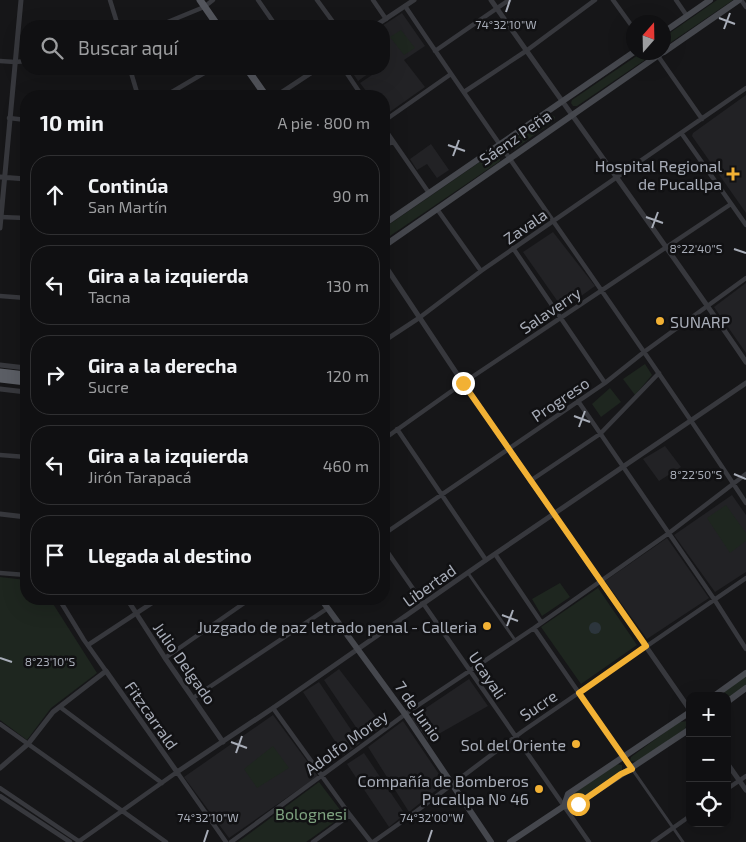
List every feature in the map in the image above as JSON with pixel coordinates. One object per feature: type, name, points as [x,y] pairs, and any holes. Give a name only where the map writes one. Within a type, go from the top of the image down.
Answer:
[{"type":"highway","points":[[0,372],[20,374]]},
{"type":"highway","points":[[0,379],[20,381]]},
{"type":"main road","points":[[200,0],[214,20]]},
{"type":"main road","points":[[671,27],[710,0]]},
{"type":"main road","name":"Sáenz Peña","points":[[671,47],[740,0]]},
{"type":"main road","name":"Sáenz Peña","points":[[390,220],[626,57]]},
{"type":"main road","name":"Sáenz Peña","points":[[390,242],[652,60]]},
{"type":"main road","points":[[251,75],[262,90]]},
{"type":"main road","name":"7 de Junio","points":[[326,605],[405,714],[491,842]]},
{"type":"main road","points":[[720,692],[746,673]]},
{"type":"main road","points":[[731,699],[746,688]]},
{"type":"main road","points":[[510,842],[564,806],[568,794],[686,714]]},
{"type":"main road","points":[[564,806],[574,807],[686,732]]},
{"type":"street","points":[[0,228],[2,177],[10,118],[21,0]]},
{"type":"street","points":[[110,0],[116,20]]},
{"type":"street","points":[[173,20],[204,7],[214,0]]},
{"type":"street","points":[[258,0],[272,20]]},
{"type":"street","points":[[317,0],[332,20]]},
{"type":"street","points":[[373,0],[386,19],[414,0]]},
{"type":"street","points":[[491,0],[561,101],[708,305],[746,362]]},
{"type":"street","points":[[435,51],[509,0]]},
{"type":"street","points":[[464,92],[526,51],[595,0]]},
{"type":"street","points":[[613,0],[626,18]]},
{"type":"street","points":[[676,0],[687,16]]},
{"type":"street","points":[[740,0],[746,8]]},
{"type":"street","points":[[405,6],[499,144],[554,220],[746,503]]},
{"type":"street","points":[[665,60],[702,119]]},
{"type":"street","points":[[0,61],[20,62]]},
{"type":"street","points":[[390,117],[451,74]]},
{"type":"street","points":[[132,75],[136,90]]},
{"type":"street","points":[[175,90],[202,75]]},
{"type":"street","points":[[283,90],[302,75]]},
{"type":"street","points":[[348,75],[358,90]]},
{"type":"street","name":"Zavala","points":[[390,337],[419,318],[513,248],[618,178],[746,88]]},
{"type":"street","points":[[10,118],[20,119]]},
{"type":"street","points":[[682,134],[746,225]]},
{"type":"street","points":[[390,137],[428,193]]},
{"type":"street","points":[[2,177],[20,178]]},
{"type":"street","name":"Salaverry","points":[[390,434],[463,383],[731,204]]},
{"type":"street","points":[[437,209],[481,271]]},
{"type":"street","points":[[0,217],[20,218]]},
{"type":"street","points":[[513,248],[605,383]]},
{"type":"street","points":[[390,273],[508,449],[686,705]]},
{"type":"street","name":"Progreso","points":[[390,530],[605,383],[644,352],[746,278]]},
{"type":"street","points":[[0,296],[20,298]]},
{"type":"street","points":[[0,365],[20,367]]},
{"type":"street","points":[[530,481],[600,434],[658,372]]},
{"type":"street","name":"Libertad","points":[[79,842],[176,772],[273,708],[468,572],[746,383]]},
{"type":"street","points":[[0,389],[20,391]]},
{"type":"street","points":[[578,401],[714,599],[746,649]]},
{"type":"street","points":[[397,429],[443,494],[486,560]]},
{"type":"street","points":[[0,455],[20,457]]},
{"type":"street","name":"Adolfo Morey","points":[[231,842],[405,714],[534,628],[669,533],[746,474]]},
{"type":"street","points":[[0,514],[20,516]]},
{"type":"street","points":[[495,554],[541,622]]},
{"type":"street","name":"Ucayali","points":[[390,556],[589,842]]},
{"type":"street","points":[[468,572],[515,640]]},
{"type":"street","points":[[0,573],[20,575]]},
{"type":"street","name":"Sucre","points":[[372,842],[515,737],[746,578]]},
{"type":"street","points":[[0,768],[28,744],[53,712],[106,672],[63,605]]},
{"type":"street","name":"Julio Delgado","points":[[131,605],[223,742]]},
{"type":"street","points":[[88,645],[149,605]]},
{"type":"street","points":[[165,658],[241,605]]},
{"type":"street","points":[[193,698],[328,608]]},
{"type":"street","points":[[534,628],[683,842]]},
{"type":"street","name":"Fitzcarrald","points":[[106,672],[176,772]]},
{"type":"street","points":[[60,707],[162,783]]},
{"type":"street","points":[[273,708],[350,815],[372,842]]},
{"type":"street","points":[[0,724],[166,842]]},
{"type":"street","points":[[731,769],[746,790]]},
{"type":"street","points":[[176,772],[226,842]]},
{"type":"street","points":[[731,786],[746,776]]},
{"type":"street","points":[[0,788],[79,842]]},
{"type":"street","points":[[0,796],[70,842]]},
{"type":"street","points":[[312,842],[350,815]]},
{"type":"street","points":[[653,842],[686,819]]},
{"type":"shaded area","points":[[402,13],[425,46],[404,60],[425,87],[390,112],[390,90],[365,90],[360,83],[372,75],[390,75],[390,21]]},
{"type":"shaded area","points":[[354,75],[366,75],[358,81]]},
{"type":"shaded area","name":"Hospital Regional de Pucallpa","points":[[746,95],[746,213],[692,136],[693,133]]},
{"type":"shaded area","points":[[431,144],[449,170],[437,178],[427,164],[417,170],[410,159]]},
{"type":"shaded area","points":[[553,232],[595,286],[563,309],[523,252]]},
{"type":"shaded area","points":[[746,283],[746,353],[714,307]]},
{"type":"shaded area","points":[[665,446],[681,467],[659,481],[643,459]]},
{"type":"shaded area","points":[[732,495],[746,515],[746,572],[715,592],[674,535]]},
{"type":"shaded area","points":[[667,538],[709,598],[647,639],[605,581]]},
{"type":"shaded area","points":[[595,622],[601,628],[595,634],[589,628]]},
{"type":"shaded area","points":[[339,669],[383,726],[364,739],[324,680]]},
{"type":"shaded area","points":[[469,679],[488,706],[428,740],[411,718]]},
{"type":"shaded area","points":[[319,682],[360,743],[344,755],[303,692]]},
{"type":"shaded area","points":[[273,715],[318,776],[229,838],[184,777]]},
{"type":"shaded area","points":[[403,721],[445,783],[409,812],[368,747]]},
{"type":"shaded area","points":[[364,753],[405,814],[389,827],[347,764]]},
{"type":"green space","points":[[717,0],[733,0],[671,42],[671,32]]},
{"type":"green space","points":[[401,30],[415,48],[404,55],[390,37]]},
{"type":"green space","points":[[631,60],[645,60],[577,106],[573,106],[572,100]]},
{"type":"green space","points":[[551,114],[555,117],[555,120],[515,149],[509,148],[509,142]]},
{"type":"green space","points":[[493,153],[500,156],[500,161],[390,236],[390,224]]},
{"type":"green space","points":[[645,364],[652,375],[635,395],[623,379]]},
{"type":"green space","points":[[610,388],[621,402],[601,417],[592,404]]},
{"type":"green space","points":[[726,505],[746,533],[746,541],[730,553],[707,518]]},
{"type":"green space","points":[[0,577],[20,579],[20,605],[54,605],[97,673],[51,708],[27,740],[0,720]]},
{"type":"green space","points":[[560,583],[570,597],[542,616],[532,599]]},
{"type":"green space","points":[[598,588],[637,645],[581,684],[541,627]]},
{"type":"green space","points":[[746,677],[746,686],[731,697],[731,692],[723,692]]},
{"type":"green space","points":[[686,721],[685,729],[638,762],[630,761],[631,757],[679,722]]},
{"type":"green space","points":[[273,746],[289,768],[257,788],[244,769]]},
{"type":"green space","points":[[616,764],[622,765],[622,771],[574,805],[569,802],[569,797]]},
{"type":"green space","name":"Bolognesi","points":[[319,782],[344,815],[306,842],[238,842]]},
{"type":"place","name":"Hospital Regional de Pucallpa","points":[[733,174]]},
{"type":"place","name":"SUNARP","points":[[660,321]]},
{"type":"place","name":"Juzgado de paz letrado penal - Calleria","points":[[487,626]]},
{"type":"place","name":"Sol del Oriente","points":[[576,744]]},
{"type":"place","name":"Compañía de Bomberos Pucallpa Nº 46","points":[[539,789]]},
{"type":"route","points":[[463,383],[646,646],[579,693],[632,769],[621,774],[578,804]]}]
